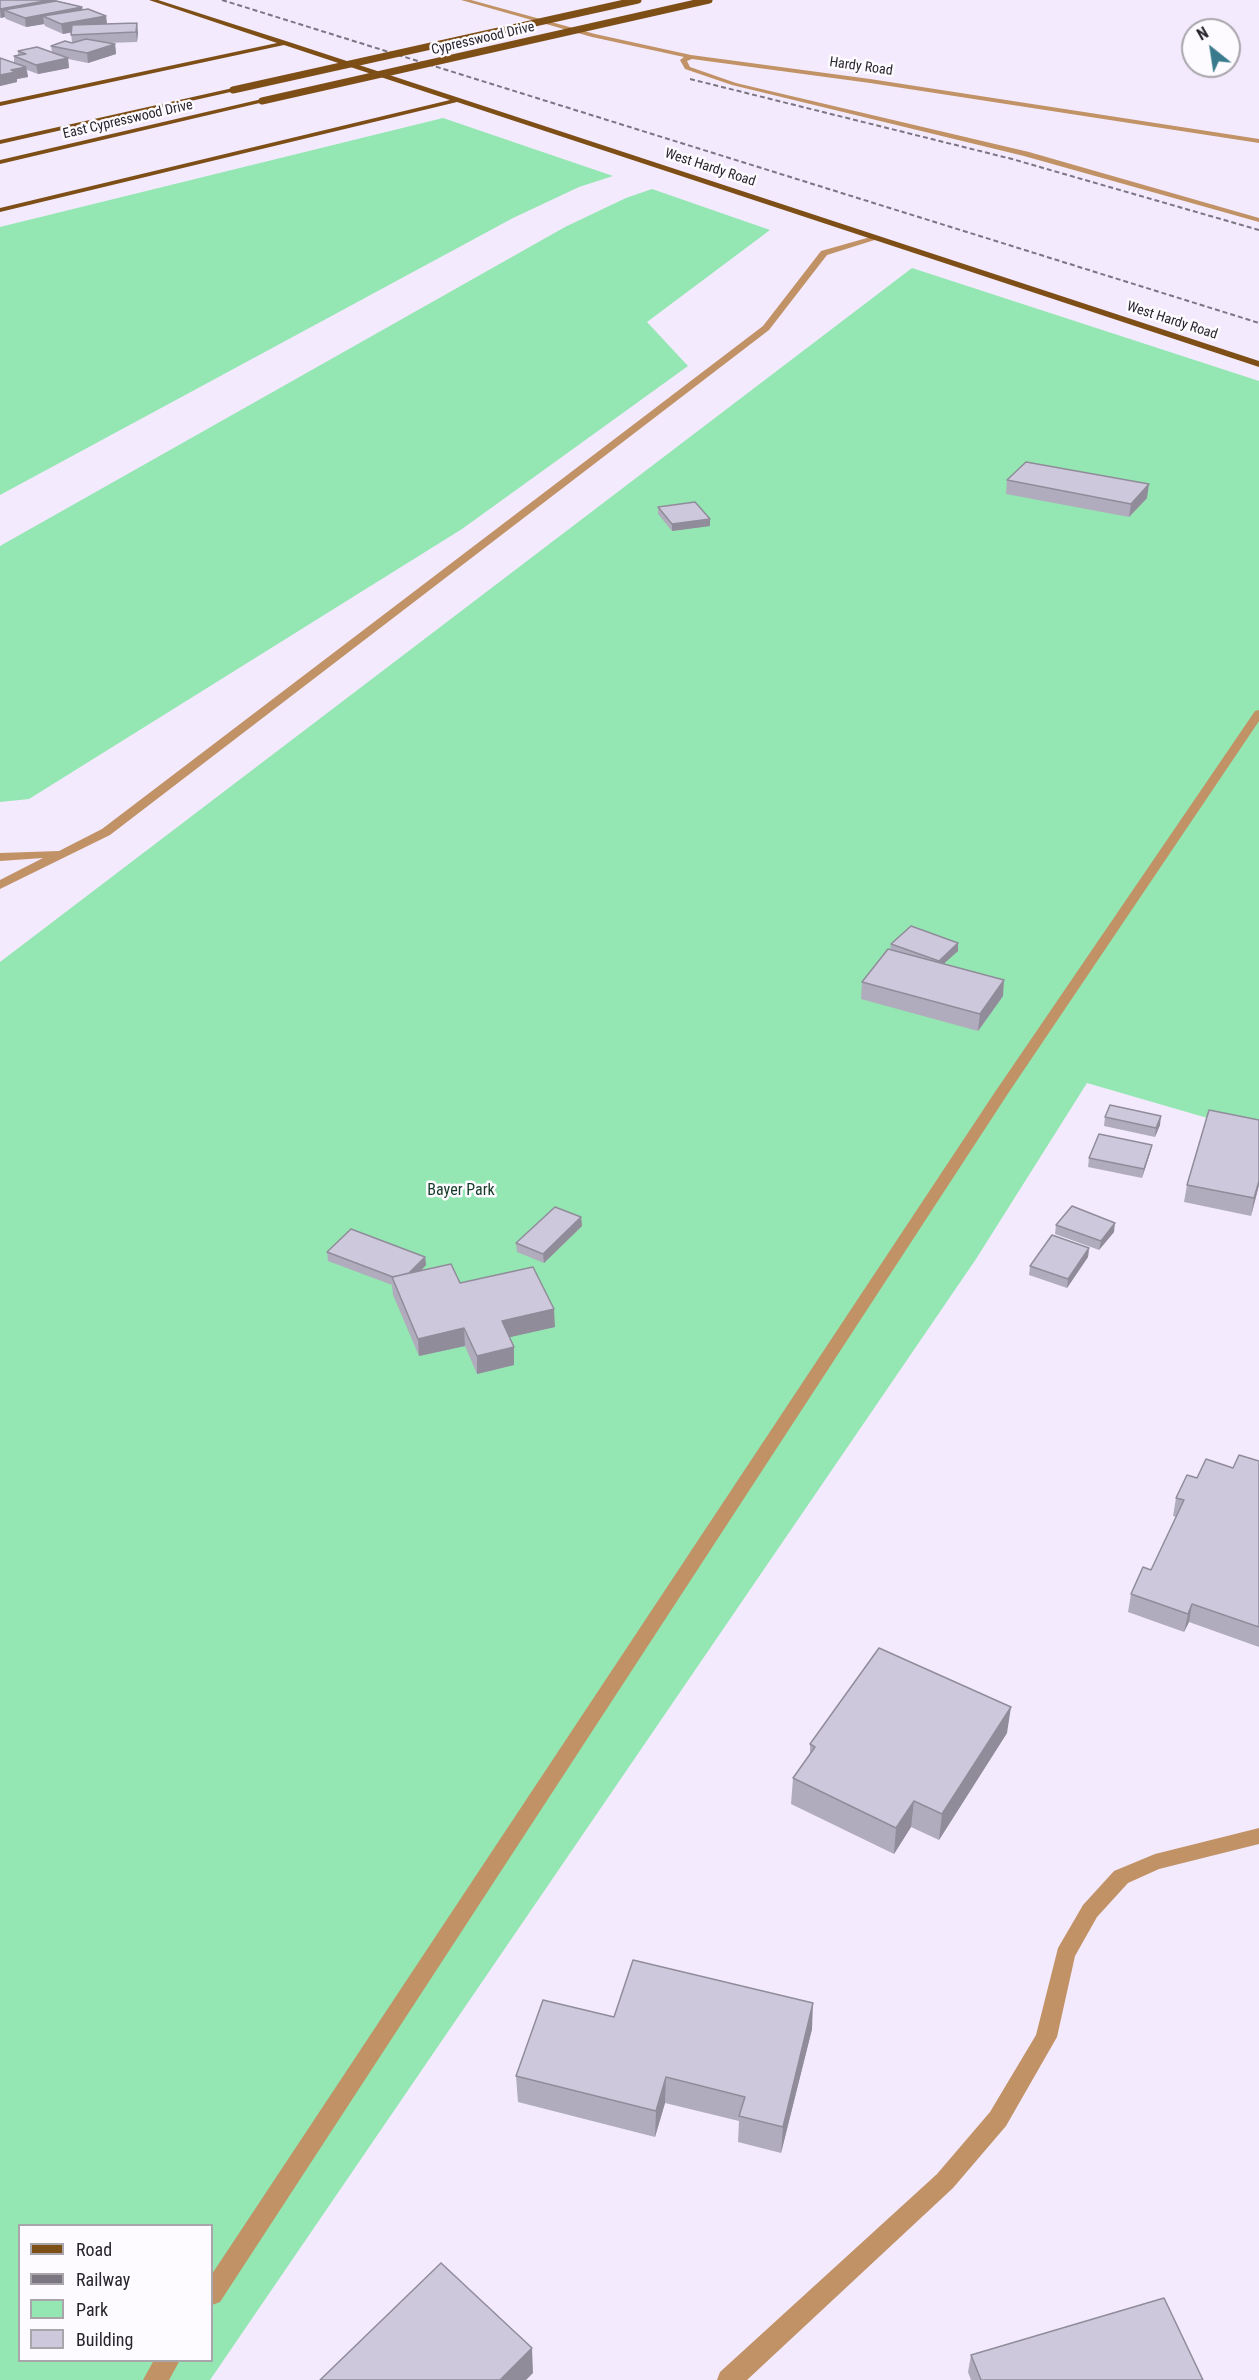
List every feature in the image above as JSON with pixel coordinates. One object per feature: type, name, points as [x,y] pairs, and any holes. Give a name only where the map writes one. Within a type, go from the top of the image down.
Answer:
[{"type":"main road","name":"West Hardy Road","points":[[152,0],[1259,364]]},
{"type":"main road","name":"Cypresswood Drive","points":[[233,90],[638,0]]},
{"type":"main road","name":"Cypresswood Drive","points":[[262,101],[709,0]]},
{"type":"main road","points":[[0,104],[287,43]]},
{"type":"main road","name":"East Cypresswood Drive","points":[[0,142],[233,90]]},
{"type":"main road","points":[[0,210],[459,100]]},
{"type":"main road","name":"East Cypresswood Drive","points":[[0,162],[262,101]]},
{"type":"street","name":"Hardy Road","points":[[464,0],[594,36],[691,57],[893,84],[1259,141]]},
{"type":"street","points":[[691,57],[683,60],[687,68],[734,84],[1026,154],[1259,220]]},
{"type":"street","points":[[0,885],[106,832],[766,328],[824,253],[877,238]]},
{"type":"street","points":[[213,2292],[1002,1092],[1259,713]]},
{"type":"street","points":[[0,857],[63,854]]},
{"type":"street","points":[[729,2380],[945,2181],[998,2119],[1046,2037],[1065,1954],[1090,1911],[1122,1877],[1155,1862],[1259,1836]]},
{"type":"street","points":[[155,2380],[167,2362]]},
{"type":"green space","points":[[443,118],[613,176],[579,187],[513,218],[0,495],[0,227]]},
{"type":"green space","points":[[652,189],[770,230],[647,322],[688,366],[462,529],[29,799],[0,802],[0,546],[565,227],[626,198]]},
{"type":"green space","name":"Bayer Park","points":[[912,268],[1259,381],[1259,1133],[1087,1083],[976,1259],[210,2380],[0,2380],[0,962]]},
{"type":"building","points":[[0,0],[50,0],[0,9]]},
{"type":"building","points":[[56,1],[82,7],[25,18],[4,10]]},
{"type":"building","points":[[88,9],[106,16],[61,24],[43,16]]},
{"type":"building","points":[[137,23],[136,32],[71,35],[72,25]]},
{"type":"building","points":[[86,39],[115,44],[87,53],[51,46],[65,41],[72,43]]},
{"type":"building","points":[[37,47],[68,58],[36,65],[14,56],[26,54],[18,51]]},
{"type":"building","points":[[0,58],[26,67],[11,70],[16,72],[0,75]]},
{"type":"building","points":[[1026,462],[1149,484],[1131,504],[1007,480]]},
{"type":"building","points":[[695,502],[710,519],[672,524],[658,507]]},
{"type":"building","points":[[911,926],[958,943],[939,961],[891,944]]},
{"type":"building","points":[[888,949],[1004,980],[980,1014],[862,982]]},
{"type":"building","points":[[1110,1105],[1161,1116],[1156,1128],[1105,1117]]},
{"type":"building","points":[[1209,1110],[1259,1120],[1259,1181],[1254,1198],[1187,1185]]},
{"type":"building","points":[[1099,1134],[1152,1145],[1144,1169],[1089,1158]]},
{"type":"building","points":[[1072,1206],[1115,1223],[1101,1241],[1056,1225]]},
{"type":"building","points":[[555,1207],[581,1217],[543,1254],[516,1243]]},
{"type":"building","points":[[351,1229],[425,1257],[409,1273],[393,1277],[327,1252]]},
{"type":"building","points":[[1052,1235],[1089,1248],[1068,1279],[1030,1266]]},
{"type":"building","points":[[451,1264],[460,1283],[533,1267],[554,1309],[502,1321],[514,1347],[477,1356],[464,1328],[418,1339],[392,1277]]},
{"type":"building","points":[[1239,1455],[1259,1461],[1259,1627],[1192,1604],[1188,1614],[1131,1594],[1143,1567],[1151,1570],[1184,1500],[1176,1498],[1187,1475],[1197,1478],[1206,1459],[1233,1468]]},
{"type":"building","points":[[879,1648],[1011,1707],[942,1814],[914,1801],[896,1828],[793,1778],[815,1747],[810,1744]]},
{"type":"building","points":[[633,1960],[813,2003],[783,2127],[739,2116],[745,2097],[666,2077],[656,2111],[516,2076],[543,2000],[614,2017]]},
{"type":"building","points":[[441,2263],[532,2348],[500,2380],[320,2380]]},
{"type":"building","points":[[1164,2298],[1203,2380],[981,2380],[971,2355]]},
{"type":"railway","points":[[222,0],[1259,323]]},
{"type":"railway","points":[[690,79],[1012,159],[1259,230]]}]
